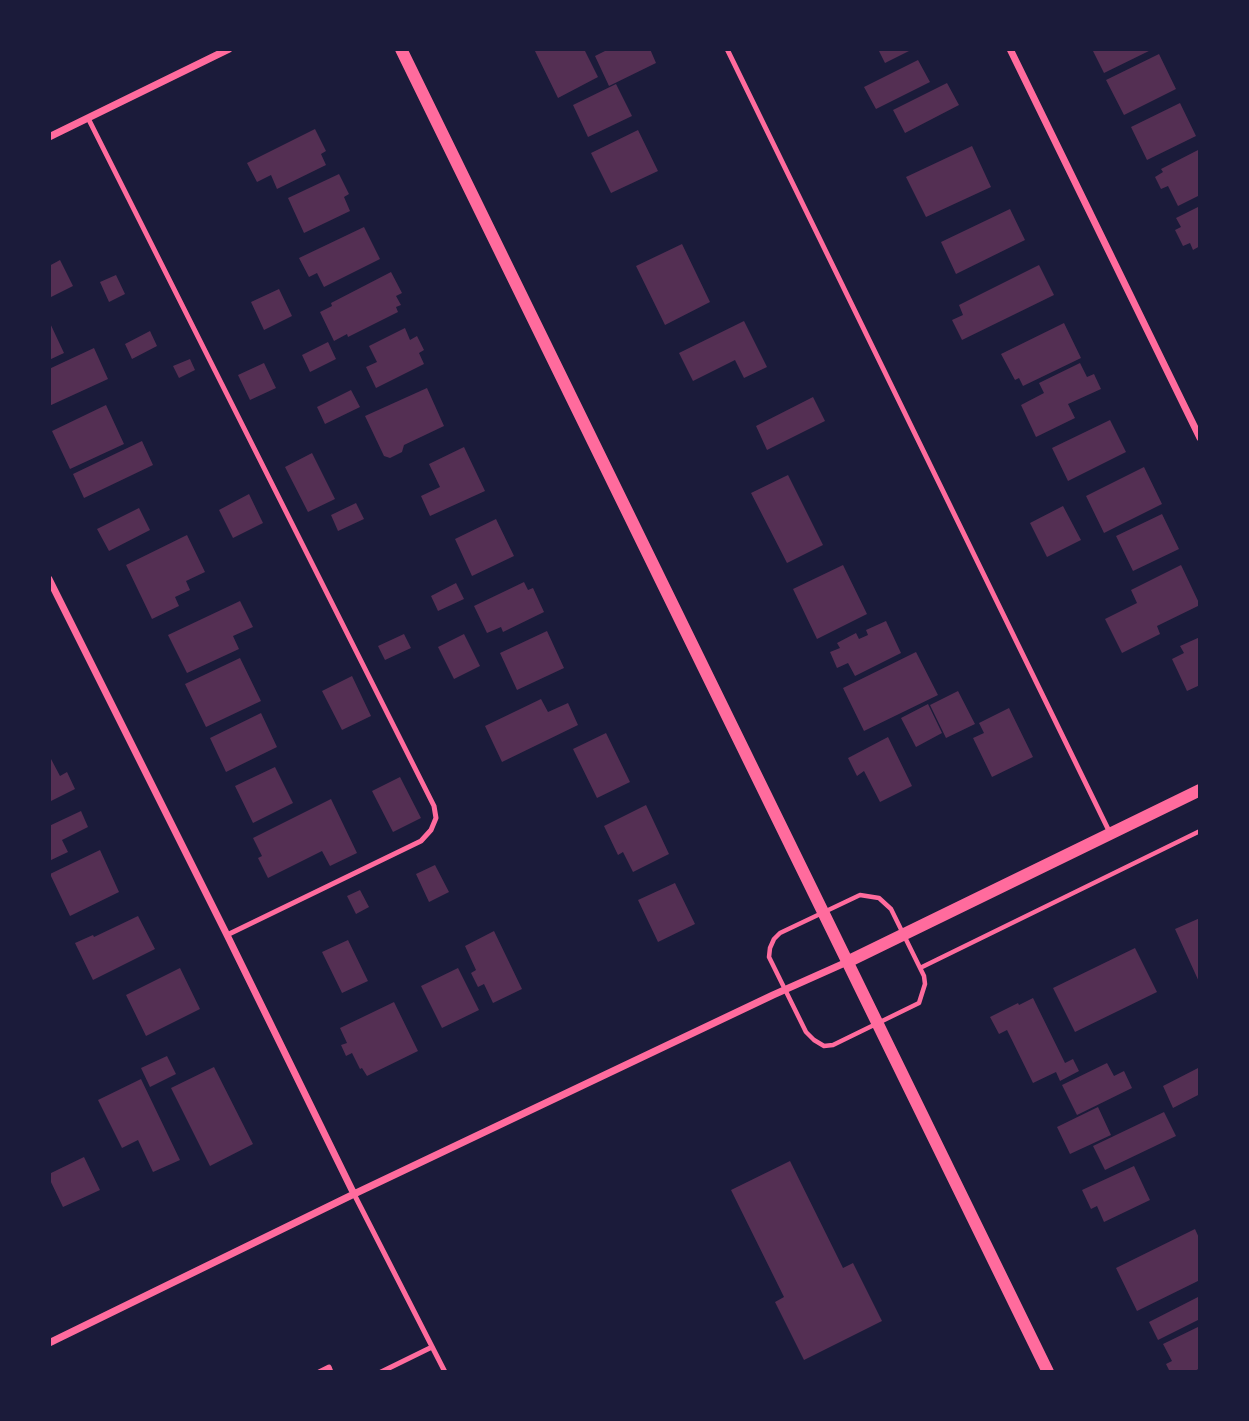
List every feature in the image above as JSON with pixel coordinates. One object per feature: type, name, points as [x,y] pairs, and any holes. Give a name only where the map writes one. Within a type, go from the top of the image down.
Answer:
[{"type":"street","points":[[49,137],[229,49]]},
{"type":"street","points":[[401,49],[1048,1372]]},
{"type":"street","points":[[1010,49],[1200,439]]},
{"type":"street","points":[[49,579],[354,1194]]},
{"type":"street","points":[[49,1343],[354,1194],[847,962],[1200,790]]},
{"type":"lane","points":[[726,49],[1110,834]]},
{"type":"lane","points":[[88,118],[434,806],[436,818],[431,830],[421,841],[227,935]]},
{"type":"lane","points":[[354,1194],[445,1372]]},
{"type":"lane","points":[[381,1372],[432,1346]]},
{"type":"lane","points":[[319,1372],[329,1367],[331,1372]]},
{"type":"path","points":[[920,968],[1200,831]]},
{"type":"building","points":[[534,49],[584,49],[598,77],[558,98]]},
{"type":"building","points":[[609,49],[650,49],[656,63],[609,86],[595,56]]},
{"type":"building","points":[[878,49],[913,49],[885,63]]},
{"type":"building","points":[[1092,49],[1153,49],[1104,73]]},
{"type":"building","points":[[1159,54],[1176,89],[1124,115],[1106,80]]},
{"type":"building","points":[[918,60],[930,82],[876,109],[864,87]]},
{"type":"building","points":[[947,83],[959,105],[905,133],[893,110]]},
{"type":"building","points":[[616,84],[632,116],[588,137],[573,105]]},
{"type":"building","points":[[1180,103],[1196,136],[1147,160],[1131,127]]},
{"type":"building","points":[[315,129],[326,151],[321,154],[326,165],[277,189],[271,175],[257,182],[247,163]]},
{"type":"building","points":[[638,130],[658,171],[611,193],[591,153]]},
{"type":"building","points":[[972,146],[991,187],[926,217],[906,177]]},
{"type":"building","points":[[1200,149],[1200,195],[1178,206],[1168,186],[1161,189],[1155,177],[1163,172],[1161,169]]},
{"type":"building","points":[[339,174],[349,194],[344,197],[350,211],[304,233],[288,198]]},
{"type":"building","points":[[1200,206],[1200,246],[1193,250],[1190,243],[1183,246],[1175,230],[1181,227],[1176,218]]},
{"type":"building","points":[[1010,209],[1025,240],[956,274],[941,242]]},
{"type":"building","points":[[364,227],[380,259],[324,287],[317,273],[309,277],[299,258]]},
{"type":"building","points":[[682,244],[710,302],[665,325],[636,266]]},
{"type":"building","points":[[60,260],[73,286],[49,298],[49,266]]},
{"type":"building","points":[[1039,265],[1054,295],[962,340],[952,320],[963,315],[959,305]]},
{"type":"building","points":[[391,272],[402,293],[396,296],[401,305],[396,307],[398,312],[348,337],[347,334],[334,341],[320,312],[332,306],[331,303]]},
{"type":"building","points":[[116,275],[125,294],[109,302],[100,282]]},
{"type":"building","points":[[279,289],[292,316],[264,330],[251,302]]},
{"type":"building","points":[[49,321],[64,353],[49,360]]},
{"type":"building","points":[[744,321],[767,367],[744,378],[735,360],[693,381],[679,353]]},
{"type":"building","points":[[1064,323],[1081,358],[1023,386],[1019,378],[1015,380],[1001,354]]},
{"type":"building","points":[[405,328],[410,340],[417,336],[424,350],[419,353],[424,364],[376,388],[366,367],[377,362],[369,346]]},
{"type":"building","points":[[150,331],[157,346],[132,359],[125,344]]},
{"type":"building","points":[[328,342],[336,359],[310,372],[302,355]]},
{"type":"building","points":[[94,348],[108,379],[49,406],[49,369]]},
{"type":"building","points":[[190,359],[195,370],[179,378],[173,366]]},
{"type":"building","points":[[264,363],[276,388],[250,400],[238,375]]},
{"type":"building","points":[[1080,363],[1087,377],[1094,374],[1101,389],[1068,404],[1075,418],[1036,437],[1021,405],[1044,393],[1039,383]]},
{"type":"building","points":[[427,388],[444,426],[404,445],[402,452],[390,458],[384,456],[365,416]]},
{"type":"building","points":[[351,390],[360,407],[325,424],[317,407]]},
{"type":"building","points":[[813,397],[825,421],[767,450],[756,426]]},
{"type":"building","points":[[106,405],[124,444],[70,469],[52,431]]},
{"type":"building","points":[[1110,420],[1126,452],[1068,481],[1052,448]]},
{"type":"building","points":[[142,441],[153,465],[84,498],[73,474]]},
{"type":"building","points":[[464,447],[485,491],[430,516],[421,496],[440,487],[429,464]]},
{"type":"building","points":[[312,453],[335,499],[308,512],[285,467]]},
{"type":"building","points":[[1144,467],[1162,504],[1104,533],[1086,496]]},
{"type":"building","points":[[788,475],[823,545],[787,563],[751,493]]},
{"type":"building","points":[[249,494],[263,523],[233,538],[219,510]]},
{"type":"building","points":[[356,503],[364,519],[338,531],[331,515]]},
{"type":"building","points":[[1063,506],[1081,540],[1047,557],[1030,523]]},
{"type":"building","points":[[139,508],[150,530],[109,551],[97,529]]},
{"type":"building","points":[[1162,514],[1179,549],[1133,571],[1116,536]]},
{"type":"building","points":[[496,519],[514,556],[472,576],[455,539]]},
{"type":"building","points":[[187,535],[205,572],[186,581],[190,590],[175,597],[179,606],[152,619],[126,565]]},
{"type":"building","points":[[843,565],[867,614],[817,639],[793,589]]},
{"type":"building","points":[[1181,565],[1200,605],[1157,626],[1160,634],[1122,653],[1105,619],[1137,603],[1131,590]]},
{"type":"building","points":[[524,582],[528,590],[533,588],[544,612],[503,632],[501,627],[487,633],[474,606]]},
{"type":"building","points":[[456,583],[464,599],[438,611],[431,596]]},
{"type":"building","points":[[240,601],[253,627],[233,636],[239,649],[187,673],[168,635]]},
{"type":"building","points":[[886,621],[901,653],[855,676],[848,663],[837,668],[830,652],[840,648],[837,643],[856,633],[859,639],[868,635],[866,630]]},
{"type":"building","points":[[547,631],[564,668],[517,690],[500,653]]},
{"type":"building","points":[[404,634],[411,648],[385,660],[378,646]]},
{"type":"building","points":[[464,634],[480,666],[454,679],[438,647]]},
{"type":"building","points":[[1200,637],[1200,685],[1187,691],[1172,659],[1184,653],[1180,646]]},
{"type":"building","points":[[916,652],[938,695],[864,731],[843,688]]},
{"type":"building","points":[[240,658],[261,701],[206,727],[185,684]]},
{"type":"building","points":[[352,676],[371,716],[342,730],[322,691]]},
{"type":"building","points":[[958,691],[975,724],[946,738],[930,705]]},
{"type":"building","points":[[541,699],[548,712],[568,703],[578,725],[502,762],[485,726]]},
{"type":"building","points":[[928,704],[942,733],[916,747],[901,718]]},
{"type":"building","points":[[1009,708],[1033,757],[992,777],[973,738],[984,733],[979,723]]},
{"type":"building","points":[[261,713],[277,747],[226,772],[210,738]]},
{"type":"building","points":[[606,733],[630,782],[597,798],[573,749]]},
{"type":"building","points":[[888,737],[912,786],[880,802],[864,771],[857,776],[848,758]]},
{"type":"building","points":[[51,759],[60,776],[67,772],[75,789],[49,802],[49,760]]},
{"type":"building","points":[[275,767],[293,803],[253,823],[235,786]]},
{"type":"building","points":[[400,777],[421,818],[393,832],[372,791]]},
{"type":"building","points":[[331,799],[357,853],[330,866],[322,851],[268,878],[258,858],[262,856],[253,838]]},
{"type":"building","points":[[646,805],[669,854],[633,872],[623,852],[618,855],[604,826]]},
{"type":"building","points":[[81,811],[88,827],[62,840],[68,852],[49,861],[49,826]]},
{"type":"building","points":[[100,850],[119,892],[70,916],[50,874]]},
{"type":"building","points":[[435,865],[449,892],[429,902],[416,874]]},
{"type":"building","points":[[675,883],[695,924],[658,942],[638,900]]},
{"type":"building","points":[[360,890],[369,907],[356,914],[347,896]]},
{"type":"building","points":[[138,916],[155,949],[93,980],[75,943]]},
{"type":"building","points":[[1200,918],[1200,984],[1175,929]]},
{"type":"building","points":[[494,931],[522,989],[493,1003],[484,984],[478,987],[471,973],[476,970],[465,946]]},
{"type":"building","points":[[348,940],[368,981],[342,993],[322,952]]},
{"type":"building","points":[[1135,948],[1157,992],[1075,1032],[1053,988]]},
{"type":"building","points":[[180,968],[200,1009],[146,1036],[126,995]]},
{"type":"building","points":[[458,968],[479,1010],[442,1028],[421,986]]},
{"type":"building","points":[[1033,998],[1065,1063],[1073,1059],[1079,1071],[1060,1081],[1056,1072],[1033,1083],[1007,1030],[999,1034],[990,1017]]},
{"type":"building","points":[[394,1002],[418,1051],[367,1076],[352,1053],[346,1056],[341,1045],[347,1043],[340,1028]]},
{"type":"building","points":[[167,1056],[176,1074],[150,1087],[141,1068]]},
{"type":"building","points":[[1107,1063],[1114,1076],[1124,1071],[1132,1088],[1077,1115],[1062,1085]]},
{"type":"building","points":[[214,1067],[253,1144],[210,1166],[171,1088]]},
{"type":"building","points":[[1200,1067],[1200,1094],[1173,1108],[1163,1086]]},
{"type":"building","points":[[141,1079],[180,1160],[153,1172],[138,1140],[122,1148],[98,1100]]},
{"type":"building","points":[[1098,1107],[1111,1135],[1070,1154],[1057,1127]]},
{"type":"building","points":[[1164,1112],[1176,1136],[1105,1170],[1093,1146]]},
{"type":"building","points":[[84,1157],[100,1190],[63,1207],[49,1174]]},
{"type":"building","points":[[790,1161],[843,1268],[853,1263],[882,1321],[804,1360],[775,1302],[784,1297],[731,1190]]},
{"type":"building","points":[[1134,1166],[1150,1200],[1104,1222],[1097,1206],[1091,1209],[1082,1190]]},
{"type":"building","points":[[1195,1229],[1200,1240],[1200,1280],[1137,1311],[1116,1268]]},
{"type":"building","points":[[1200,1296],[1200,1319],[1158,1340],[1149,1322]]},
{"type":"building","points":[[1200,1326],[1200,1368],[1193,1372],[1170,1372],[1166,1364],[1172,1361],[1163,1344]]}]
